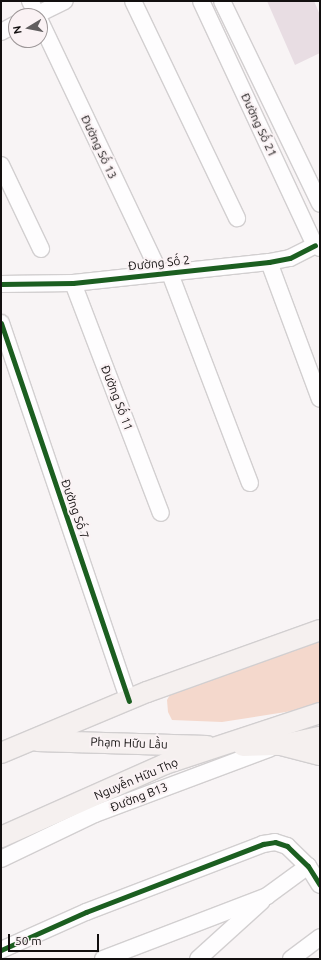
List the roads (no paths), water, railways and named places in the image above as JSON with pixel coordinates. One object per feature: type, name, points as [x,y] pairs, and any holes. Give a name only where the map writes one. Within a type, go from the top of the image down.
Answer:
[{"type":"main road","points":[[1,753],[129,700],[320,630]]},
{"type":"main road","name":"Nguyễn Hữu Thọ","points":[[1,838],[165,764],[222,747],[320,713]]},
{"type":"main road","name":"Phạm Hữu Lầu","points":[[1,740],[222,747],[281,745],[320,737]]},
{"type":"main road","name":"Phạm Hữu Lầu","points":[[281,745],[320,755]]},
{"type":"street","points":[[48,9],[65,1]]},
{"type":"street","points":[[133,1],[237,218]]},
{"type":"street","name":"Đường Số 21","points":[[201,1],[318,246]]},
{"type":"street","name":"Đường Số 21","points":[[222,1],[320,204]]},
{"type":"street","name":"Đường Số 13","points":[[48,38],[164,272],[250,483]]},
{"type":"street","points":[[1,165],[41,249]]},
{"type":"street","name":"Đường Số 2","points":[[1,284],[73,283],[164,272],[269,262],[290,258],[318,246]]},
{"type":"street","points":[[269,262],[320,399]]},
{"type":"street","name":"Đường Số 11","points":[[73,283],[161,513]]},
{"type":"street","name":"Đường Số 7","points":[[1,323],[129,700]]},
{"type":"street","name":"Đường B13","points":[[1,859],[95,814],[281,745]]},
{"type":"street","points":[[1,950],[86,912],[263,844],[275,842],[287,846],[308,866],[320,885]]},
{"type":"street","points":[[198,959],[267,896],[308,866]]},
{"type":"street","points":[[103,959],[267,896]]},
{"type":"street","points":[[216,915],[226,922],[228,933]]},
{"type":"street","points":[[291,959],[320,937]]}]
